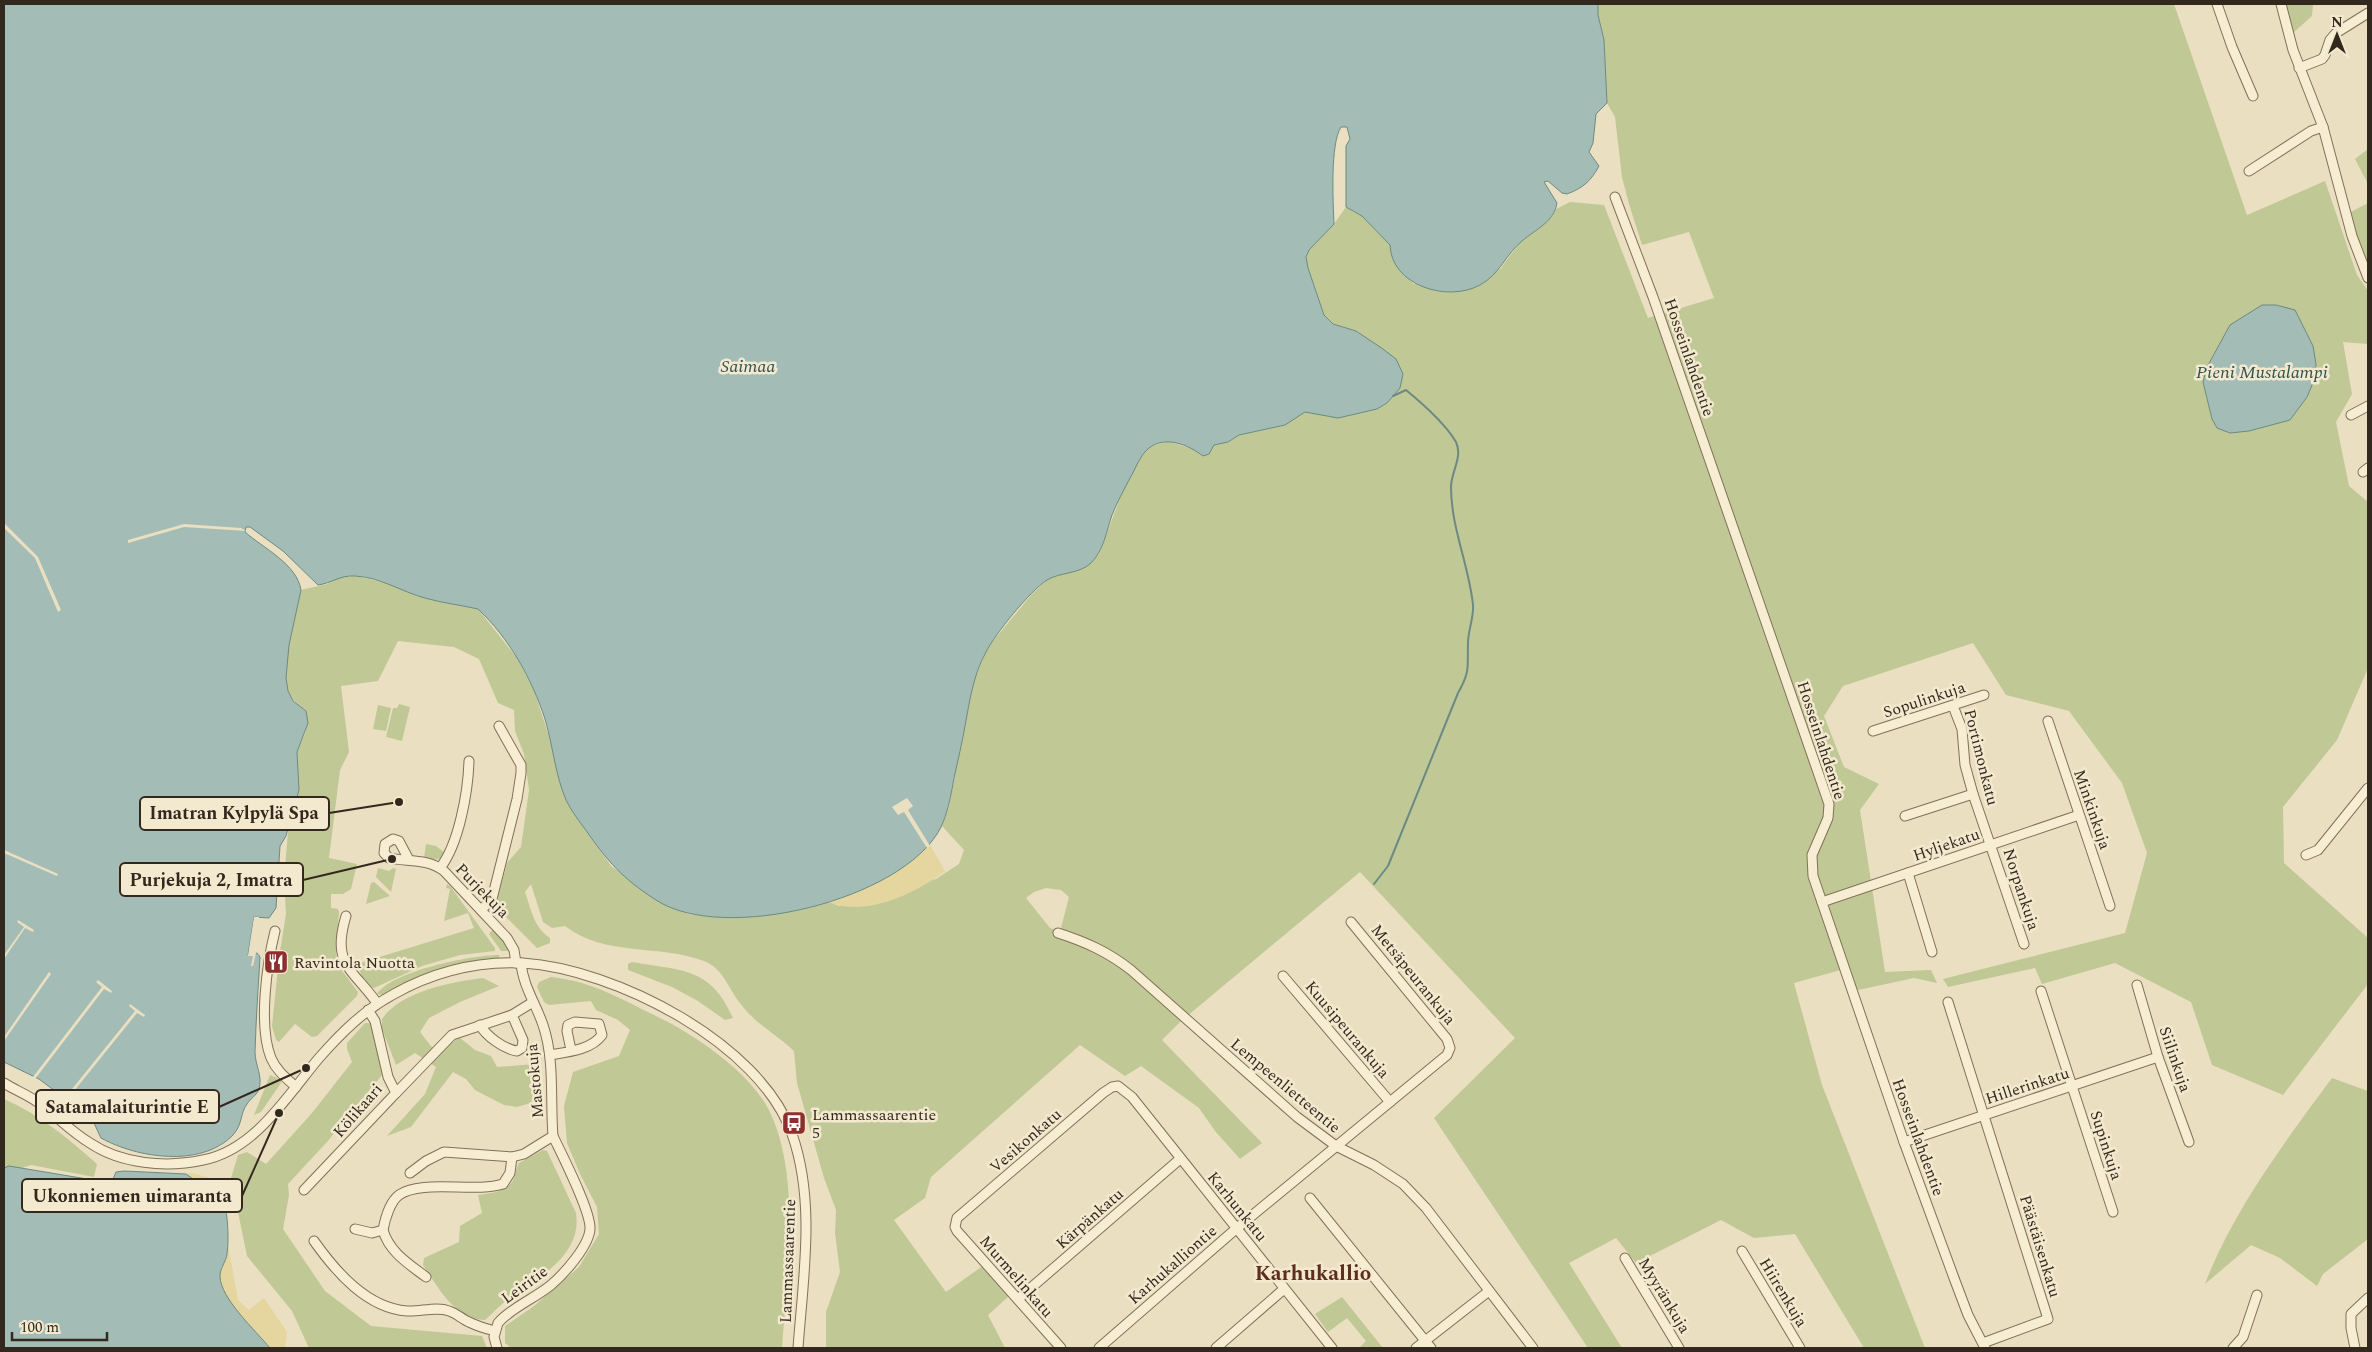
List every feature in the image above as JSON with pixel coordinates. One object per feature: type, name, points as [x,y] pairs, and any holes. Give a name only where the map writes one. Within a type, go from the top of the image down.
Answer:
[{"type":"street","points":[[2216,4],[2253,96]]},
{"type":"street","points":[[2281,4],[2299,68],[2323,127],[2352,236],[2368,278]]},
{"type":"street","points":[[2299,68],[2322,58],[2325,55],[2330,40],[2336,33],[2368,12]]},
{"type":"street","points":[[2249,171],[2311,131],[2323,127]]},
{"type":"street","name":"Hosseinlahdentie","points":[[1615,197],[1653,297],[1829,804],[1828,818],[1812,855],[1813,876],[1904,1142],[1966,1308],[1984,1346]]},
{"type":"street","points":[[2351,415],[2368,406]]},
{"type":"street","name":"Sopulinkuja","points":[[1873,731],[1984,695]]},
{"type":"street","name":"Portimonkatu","points":[[1953,706],[1962,729],[1965,765],[1991,844]]},
{"type":"street","name":"Minkinkuja","points":[[2048,720],[2110,906]]},
{"type":"street","points":[[481,910],[492,899],[517,799],[521,773],[521,765],[499,726]]},
{"type":"street","points":[[440,868],[451,852],[466,788],[469,761]]},
{"type":"street","points":[[2306,855],[2318,850],[2368,788]]},
{"type":"street","points":[[1905,816],[1973,794]]},
{"type":"street","name":"Hyljekatu","points":[[1822,902],[2079,815]]},
{"type":"street","name":"Norpankuja","points":[[1991,844],[2024,944]]},
{"type":"street","name":"Purjekuja","points":[[408,858],[440,868],[510,942],[518,963]]},
{"type":"street","points":[[1908,873],[1932,952]]},
{"type":"street","points":[[346,916],[342,938],[344,960],[351,973],[378,1004]]},
{"type":"street","name":"Metsäpeurankuja","points":[[1352,922],[1447,1039],[1450,1048]]},
{"type":"street","points":[[275,931],[267,972],[265,1034],[272,1059],[281,1074],[296,1087]]},
{"type":"street","name":"Lempeenlietteentie","points":[[1058,933],[1091,944],[1131,970],[1297,1117],[1336,1146],[1374,1165],[1403,1184],[1426,1208],[1533,1348]]},
{"type":"street","name":"Mastokuja","points":[[512,1158],[524,1154],[553,1136],[550,1055],[543,1025],[524,982],[518,963]]},
{"type":"street","name":"Lammassaarentie","points":[[4,1083],[33,1099],[99,1149],[117,1156],[139,1161],[172,1164],[209,1159],[234,1147],[260,1126],[340,1036],[368,1010],[416,983],[443,973],[474,966],[518,963],[558,968],[588,976],[660,1007],[697,1027],[732,1052],[752,1070],[771,1093],[793,1135],[804,1186],[806,1235],[798,1348]]},
{"type":"street","name":"Kuusipeurankuja","points":[[1284,976],[1390,1102]]},
{"type":"street","name":"Siilinkuja","points":[[2137,985],[2158,1057],[2189,1142]]},
{"type":"street","name":"Supinkuja","points":[[2041,991],[2113,1212]]},
{"type":"street","points":[[396,1092],[452,1035],[512,1015],[533,1002]]},
{"type":"street","points":[[1948,1002],[1984,1115]]},
{"type":"street","name":"Kölikaari","points":[[304,1190],[396,1092],[388,1077],[375,1021],[368,1010]]},
{"type":"street","points":[[480,1025],[484,1032],[508,1048],[517,1051],[522,1048],[523,1040],[512,1015]]},
{"type":"street","name":"Karhukalliontie","points":[[1099,1348],[1237,1228],[1447,1055],[1450,1048]]},
{"type":"street","points":[[550,1055],[571,1050]]},
{"type":"street","name":"Hillerinkatu","points":[[1904,1142],[2158,1057]]},
{"type":"street","name":"Karhunkatu","points":[[1118,1086],[1132,1097],[1332,1348]]},
{"type":"street","name":"Vesikonkatu","points":[[955,1223],[957,1218],[1103,1093],[1112,1087],[1118,1086]]},
{"type":"street","name":"Päästäisenkatu","points":[[1984,1115],[2048,1319],[1984,1346]]},
{"type":"street","name":"Leiritie","points":[[495,1331],[498,1323],[503,1318],[550,1286],[558,1278],[570,1265],[589,1236],[590,1228],[587,1212],[553,1136]]},
{"type":"street","points":[[410,1173],[426,1161],[444,1152],[512,1158],[507,1179],[503,1184],[494,1187],[420,1188],[398,1195],[388,1213],[383,1230],[386,1241],[392,1250],[426,1278]]},
{"type":"street","name":"Kärpänkatu","points":[[1018,1299],[1180,1159]]},
{"type":"street","points":[[1310,1198],[1428,1345]]},
{"type":"street","name":"Murmelinkatu","points":[[955,1223],[957,1231],[1061,1348]]},
{"type":"street","points":[[356,1229],[372,1233],[383,1230]]},
{"type":"street","points":[[314,1241],[333,1269],[351,1285],[387,1307],[420,1312],[441,1309],[450,1311],[470,1323],[495,1331],[497,1348]]},
{"type":"street","name":"Hiirenkuja","points":[[1742,1250],[1800,1348]]},
{"type":"street","name":"Myyränkuja","points":[[1625,1258],[1679,1348]]},
{"type":"street","points":[[1216,1348],[1284,1288]]},
{"type":"street","points":[[1416,1348],[1428,1345],[1489,1291]]},
{"type":"street","points":[[2233,1348],[2243,1337],[2257,1295]]},
{"type":"street","points":[[2355,1348],[2351,1328],[2351,1314],[2368,1298]]},
{"type":"green space","points":[[1598,4],[2174,4],[2247,215],[2325,181],[2357,275],[2368,291],[2368,344],[2343,342],[2352,394],[2336,422],[2349,486],[2368,502],[2368,668],[2337,740],[2283,807],[2284,863],[2368,938],[2368,984],[2283,1095],[2212,1065],[2191,1002],[2115,963],[2042,984],[2035,968],[1948,987],[1943,979],[2125,933],[2147,853],[2122,783],[2069,711],[2006,695],[1973,643],[1843,686],[1824,716],[1844,767],[1879,784],[1860,810],[1885,972],[1931,970],[1937,983],[1914,978],[1858,990],[1848,968],[1794,983],[1822,1085],[1925,1348],[1864,1348],[1795,1234],[1754,1238],[1721,1220],[1636,1263],[1616,1238],[1569,1263],[1622,1348],[1588,1348],[1434,1118],[1515,1038],[1360,872],[1180,1022],[1162,1040],[1262,1143],[1240,1159],[1215,1131],[1199,1108],[1141,1066],[1125,1076],[1080,1045],[931,1177],[925,1198],[894,1220],[946,1292],[984,1265],[1009,1296],[988,1315],[1005,1348],[826,1348],[826,1312],[840,1272],[835,1233],[836,1210],[824,1178],[797,1083],[794,1051],[752,1017],[740,1003],[721,973],[711,964],[687,956],[597,942],[581,936],[565,926],[552,928],[543,922],[531,884],[525,892],[531,911],[540,929],[550,938],[550,943],[537,948],[498,909],[496,904],[507,863],[521,847],[529,790],[524,754],[515,731],[514,710],[498,703],[479,659],[454,647],[398,641],[378,681],[341,686],[349,752],[340,770],[329,858],[357,864],[351,889],[343,894],[331,894],[331,908],[338,909],[339,912],[336,954],[340,968],[358,992],[357,996],[317,1036],[312,1037],[295,1024],[279,1042],[276,1040],[272,1026],[286,914],[284,880],[289,820],[299,790],[297,752],[306,731],[306,711],[291,697],[288,691],[285,668],[289,641],[301,590],[327,584],[339,577],[357,576],[389,584],[425,598],[478,609],[517,658],[534,690],[574,814],[612,867],[688,914],[715,917],[758,915],[796,911],[829,902],[839,906],[936,879],[959,864],[964,850],[942,826],[949,807],[972,686],[988,647],[1032,594],[1048,579],[1087,566],[1099,554],[1123,490],[1139,460],[1149,447],[1167,441],[1209,454],[1214,445],[1228,442],[1239,435],[1285,425],[1305,412],[1358,413],[1377,409],[1387,403],[1400,388],[1367,339],[1356,331],[1333,324],[1324,315],[1308,268],[1306,257],[1309,250],[1334,224],[1346,207],[1362,216],[1390,245],[1395,262],[1414,284],[1500,269],[1521,241],[1552,217],[1556,209],[1570,202],[1604,205],[1648,318],[1714,298],[1689,232],[1642,245],[1622,177],[1615,117],[1607,103],[1604,40],[1598,15]],"holes":[[[2214,354],[2212,419],[2207,401],[2205,379]],[[1046,888],[1061,890],[1069,897],[1060,932],[1050,928],[1026,898],[1034,892]]]},
{"type":"green space","points":[[2286,4],[2313,4],[2312,16],[2293,33]]},
{"type":"green space","points":[[2368,149],[2368,184],[2355,159]]},
{"type":"green space","points":[[2368,203],[2368,267],[2357,241],[2349,213]]},
{"type":"green space","points":[[399,704],[410,707],[402,741],[386,737],[393,708],[397,708]]},
{"type":"green space","points":[[378,705],[391,708],[386,731],[373,729]]},
{"type":"green space","points":[[426,844],[436,846],[445,853],[443,858],[433,860],[424,858]]},
{"type":"green space","points":[[378,868],[389,871],[393,868],[396,869],[391,892],[376,877]]},
{"type":"green space","points":[[374,882],[390,896],[366,904],[371,883]]},
{"type":"green space","points":[[447,884],[495,948],[495,951],[460,955],[422,966],[374,988],[367,984],[356,959],[358,958],[360,963],[474,928],[468,913],[444,921],[450,889],[446,888]]},
{"type":"green space","points":[[493,929],[504,939],[510,951],[501,951],[489,934]]},
{"type":"green space","points":[[499,955],[500,960],[440,971],[426,975],[383,995],[377,994],[385,986],[415,972],[452,961]]},
{"type":"green space","points":[[632,962],[679,970],[704,980],[724,1001],[733,1018],[725,1020],[698,1001],[672,987],[628,970],[628,964]]},
{"type":"green space","points":[[551,977],[566,979],[607,992],[674,1025],[703,1043],[732,1066],[756,1090],[765,1103],[777,1129],[784,1159],[788,1190],[789,1256],[782,1348],[511,1348],[505,1343],[505,1326],[534,1306],[579,1267],[599,1234],[597,1207],[567,1143],[564,1106],[573,1072],[619,1056],[630,1030],[618,1020],[596,1010],[591,1001],[549,1005],[544,1002],[537,987],[539,982]]},
{"type":"green space","points":[[483,978],[499,986],[460,1002],[429,1018],[420,1032],[438,1055],[459,1037],[475,1050],[491,1056],[497,1067],[535,1064],[537,1101],[517,1107],[504,1105],[475,1090],[466,1079],[453,1072],[411,1127],[387,1136],[425,1094],[436,1067],[415,1053],[396,1065],[382,1029],[382,1019],[401,1001],[428,989]]},
{"type":"green space","points":[[365,1023],[371,1023],[382,1075],[327,1142],[288,1184],[289,1195],[283,1229],[325,1291],[371,1326],[482,1336],[487,1348],[309,1348],[292,1311],[247,1256],[231,1178],[238,1155],[247,1152],[266,1164],[312,1113],[352,1062],[347,1049],[347,1043]]},
{"type":"green space","points":[[270,1075],[281,1080],[281,1083],[261,1112],[254,1115]]},
{"type":"green space","points":[[2332,1078],[2368,1091],[2368,1239],[2323,1274],[2317,1286],[2280,1258],[2251,1245],[2205,1284],[2230,1230],[2261,1177]]},
{"type":"green space","points":[[4,1099],[42,1120],[86,1154],[97,1164],[94,1177],[31,1165],[4,1174]]},
{"type":"green space","points":[[543,1150],[547,1151],[576,1213],[576,1229],[572,1243],[564,1256],[553,1267],[502,1304],[485,1320],[464,1314],[441,1292],[423,1265],[424,1258],[459,1242],[460,1226],[482,1213],[478,1195],[504,1189],[512,1183],[519,1163]]},
{"type":"green space","points":[[1342,1297],[1383,1348],[1359,1348],[1366,1341],[1347,1318],[1328,1332],[1315,1314]]},
{"type":"sand","points":[[930,845],[945,871],[920,887],[890,901],[874,905],[843,906],[829,902],[882,879],[919,855]]},
{"type":"sand","points":[[191,1173],[207,1177],[224,1191],[225,1203],[186,1174]]},
{"type":"sand","points":[[228,1245],[238,1300],[249,1310],[264,1298],[287,1332],[285,1348],[270,1348],[239,1313],[225,1293],[220,1275]]},
{"type":"water","name":"Saimaa","points":[[4,4],[1598,4],[1598,15],[1604,40],[1607,103],[1596,114],[1593,143],[1589,152],[1599,166],[1593,176],[1578,189],[1567,194],[1562,193],[1548,181],[1544,182],[1557,203],[1555,210],[1544,225],[1516,246],[1498,270],[1487,280],[1467,290],[1452,292],[1437,291],[1423,287],[1410,280],[1400,271],[1393,259],[1390,245],[1362,216],[1346,207],[1346,146],[1350,139],[1347,127],[1341,127],[1337,135],[1334,159],[1334,224],[1309,250],[1306,257],[1308,268],[1324,315],[1333,324],[1356,331],[1396,359],[1403,374],[1400,388],[1387,403],[1377,409],[1338,418],[1305,412],[1285,425],[1239,435],[1228,442],[1214,445],[1209,454],[1203,456],[1191,448],[1177,443],[1162,442],[1149,448],[1141,458],[1118,501],[1102,547],[1095,558],[1086,567],[1052,577],[1040,586],[1014,613],[986,652],[972,688],[949,804],[940,829],[920,854],[889,876],[851,894],[809,908],[765,916],[723,917],[686,912],[656,900],[644,892],[625,877],[609,860],[577,819],[562,790],[545,719],[526,674],[500,633],[478,609],[425,598],[364,577],[345,577],[318,585],[283,551],[250,527],[246,527],[245,532],[278,557],[293,572],[301,590],[289,645],[286,678],[288,691],[293,701],[306,711],[308,723],[297,752],[299,790],[286,836],[280,846],[276,908],[269,918],[254,917],[248,955],[257,953],[260,957],[255,1052],[260,1084],[257,1093],[245,1107],[236,1131],[220,1145],[204,1152],[187,1156],[150,1155],[132,1151],[101,1138],[94,1123],[63,1097],[39,1079],[4,1062]]},
{"type":"water","name":"Pieni Mustalampi","points":[[2262,305],[2276,305],[2295,310],[2313,346],[2316,364],[2315,378],[2307,397],[2290,420],[2249,431],[2230,433],[2217,428],[2212,419],[2203,382],[2207,367],[2230,325]]},
{"type":"water","points":[[9,1166],[105,1182],[113,1179],[116,1172],[124,1171],[186,1174],[224,1201],[228,1242],[226,1257],[220,1273],[222,1285],[232,1304],[270,1348],[4,1348],[4,1168]]},
{"type":"pier","points":[[4,523],[38,557],[61,610],[58,612],[35,558],[4,528]]},
{"type":"pier","points":[[184,524],[241,528],[246,531],[184,527],[128,543],[128,540]]},
{"type":"pier","points":[[907,798],[913,806],[908,810],[930,846],[927,848],[904,812],[898,815],[892,807]]},
{"type":"pier","points":[[4,850],[58,874],[57,876],[4,853]]},
{"type":"pier","points":[[254,917],[259,917],[259,920],[256,919],[251,951],[254,950],[256,953],[253,966],[251,966],[253,956],[248,956]]},
{"type":"pier","points":[[18,920],[34,930],[33,932],[25,928],[4,959],[4,955],[24,927],[17,922]]},
{"type":"pier","points":[[49,972],[51,974],[4,1041],[4,1037]]},
{"type":"pier","points":[[98,980],[112,991],[111,993],[104,989],[35,1079],[33,1077],[102,987],[96,982]]},
{"type":"pier","points":[[130,1004],[145,1015],[144,1017],[137,1013],[66,1101],[64,1099],[135,1011],[129,1006]]},
{"type":"waterway","points":[[1374,884],[1388,866],[1465,679],[1468,638],[1473,610],[1471,590],[1452,502],[1451,487],[1458,453],[1456,442],[1440,421],[1406,390],[1393,396]]},
{"type":"place","name":"Imatran Kylpylä Spa","points":[[399,802]]},
{"type":"place","name":"Purjekuja 2, Imatra","points":[[392,859]]},
{"type":"place","name":"Ravintola Nuotta","points":[[276,962]]},
{"type":"place","name":"Satamalaiturintie E","points":[[306,1068]]},
{"type":"place","name":"Ukonniemen uimaranta","points":[[279,1113]]},
{"type":"place","name":"Lammassaarentie 5","points":[[794,1123]]},
{"type":"district","name":"Karhukallio","points":[[1313,1273]]}]
